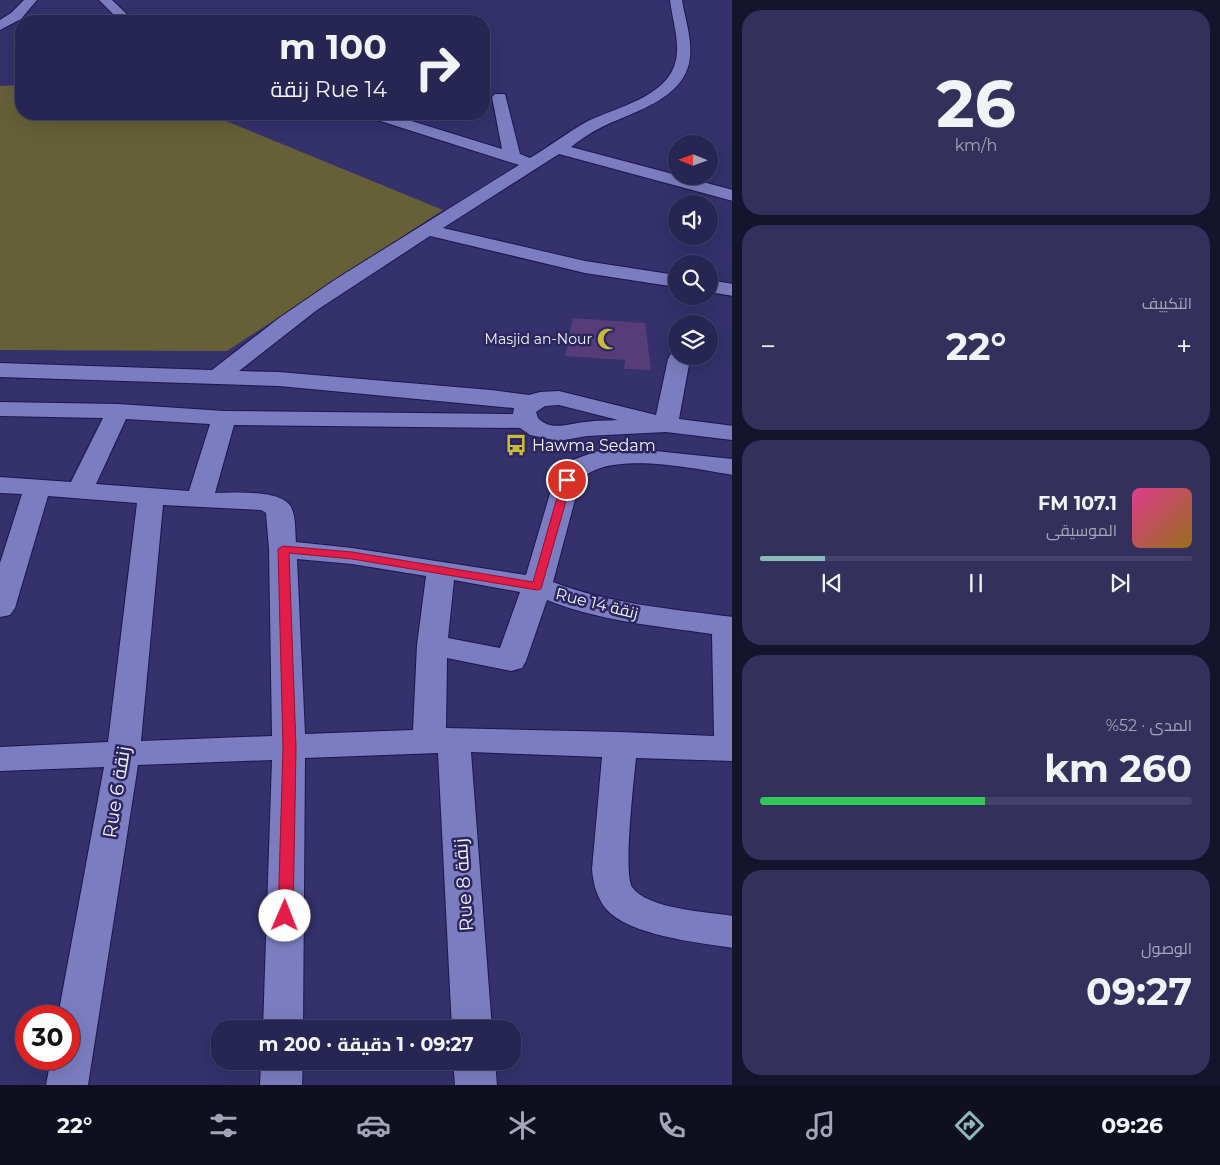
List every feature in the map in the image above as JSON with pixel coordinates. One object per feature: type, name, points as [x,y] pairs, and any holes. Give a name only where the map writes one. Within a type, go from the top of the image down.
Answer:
[{"type":"street","points":[[0,11],[20,14],[31,0]]},
{"type":"street","points":[[105,0],[118,15]]},
{"type":"street","points":[[216,376],[310,306],[427,230],[586,130],[657,95],[674,80],[682,65],[685,51],[676,9],[676,0]]},
{"type":"street","points":[[0,26],[15,17]]},
{"type":"street","points":[[500,97],[512,158]]},
{"type":"street","points":[[393,120],[533,164]]},
{"type":"street","points":[[557,148],[732,196]]},
{"type":"street","points":[[427,230],[584,267],[668,280]]},
{"type":"street","points":[[718,288],[732,290]]},
{"type":"street","points":[[666,425],[678,365]]},
{"type":"street","points":[[0,370],[216,376],[342,384],[491,397],[529,412],[542,431],[554,434],[576,433],[586,418]]},
{"type":"street","points":[[0,409],[118,411],[224,418],[387,422],[529,412],[540,399],[559,398],[579,402],[586,418]]},
{"type":"street","points":[[79,492],[118,411]]},
{"type":"street","points":[[200,500],[224,418]]},
{"type":"street","points":[[586,418],[732,433]]},
{"type":"street","points":[[432,645],[511,661],[537,586],[567,480],[576,469],[585,464],[612,457],[659,458],[732,467]]},
{"type":"street","points":[[0,485],[151,497],[269,503],[279,509],[283,549],[289,748],[283,1020]]},
{"type":"street","points":[[0,608],[37,488]]},
{"type":"street","name":"Rue 6 زنقة","points":[[67,1085],[123,753],[151,497]]},
{"type":"street","name":"Rue 14 زنقة","points":[[283,549],[352,556],[537,586],[572,600],[625,612],[730,627]]},
{"type":"street","name":"Rue 8 زنقة","points":[[441,570],[432,645],[430,700],[441,740],[471,1020]]},
{"type":"street","points":[[0,759],[441,740],[620,744],[732,749],[730,627]]},
{"type":"street","points":[[620,744],[610,865],[610,878],[619,898],[630,908],[642,914],[677,923],[732,932]]},
{"type":"street","points":[[282,1070],[282,1085]]},
{"type":"street","points":[[475,1070],[476,1085]]},
{"type":"shaded area","points":[[15,85],[15,120],[224,120],[443,210],[227,351],[0,350],[0,86]]},
{"type":"building","name":"Masjid an-Nour","points":[[573,318],[645,323],[651,370],[624,369],[625,360],[565,356]]},
{"type":"place","name":"Masjid an-Nour","points":[[608,339]]},
{"type":"place","name":"Hawma Sedam","points":[[516,445]]},
{"type":"route","points":[[285,916],[289,748],[287,631],[283,549],[352,556],[537,586],[567,480]]}]
